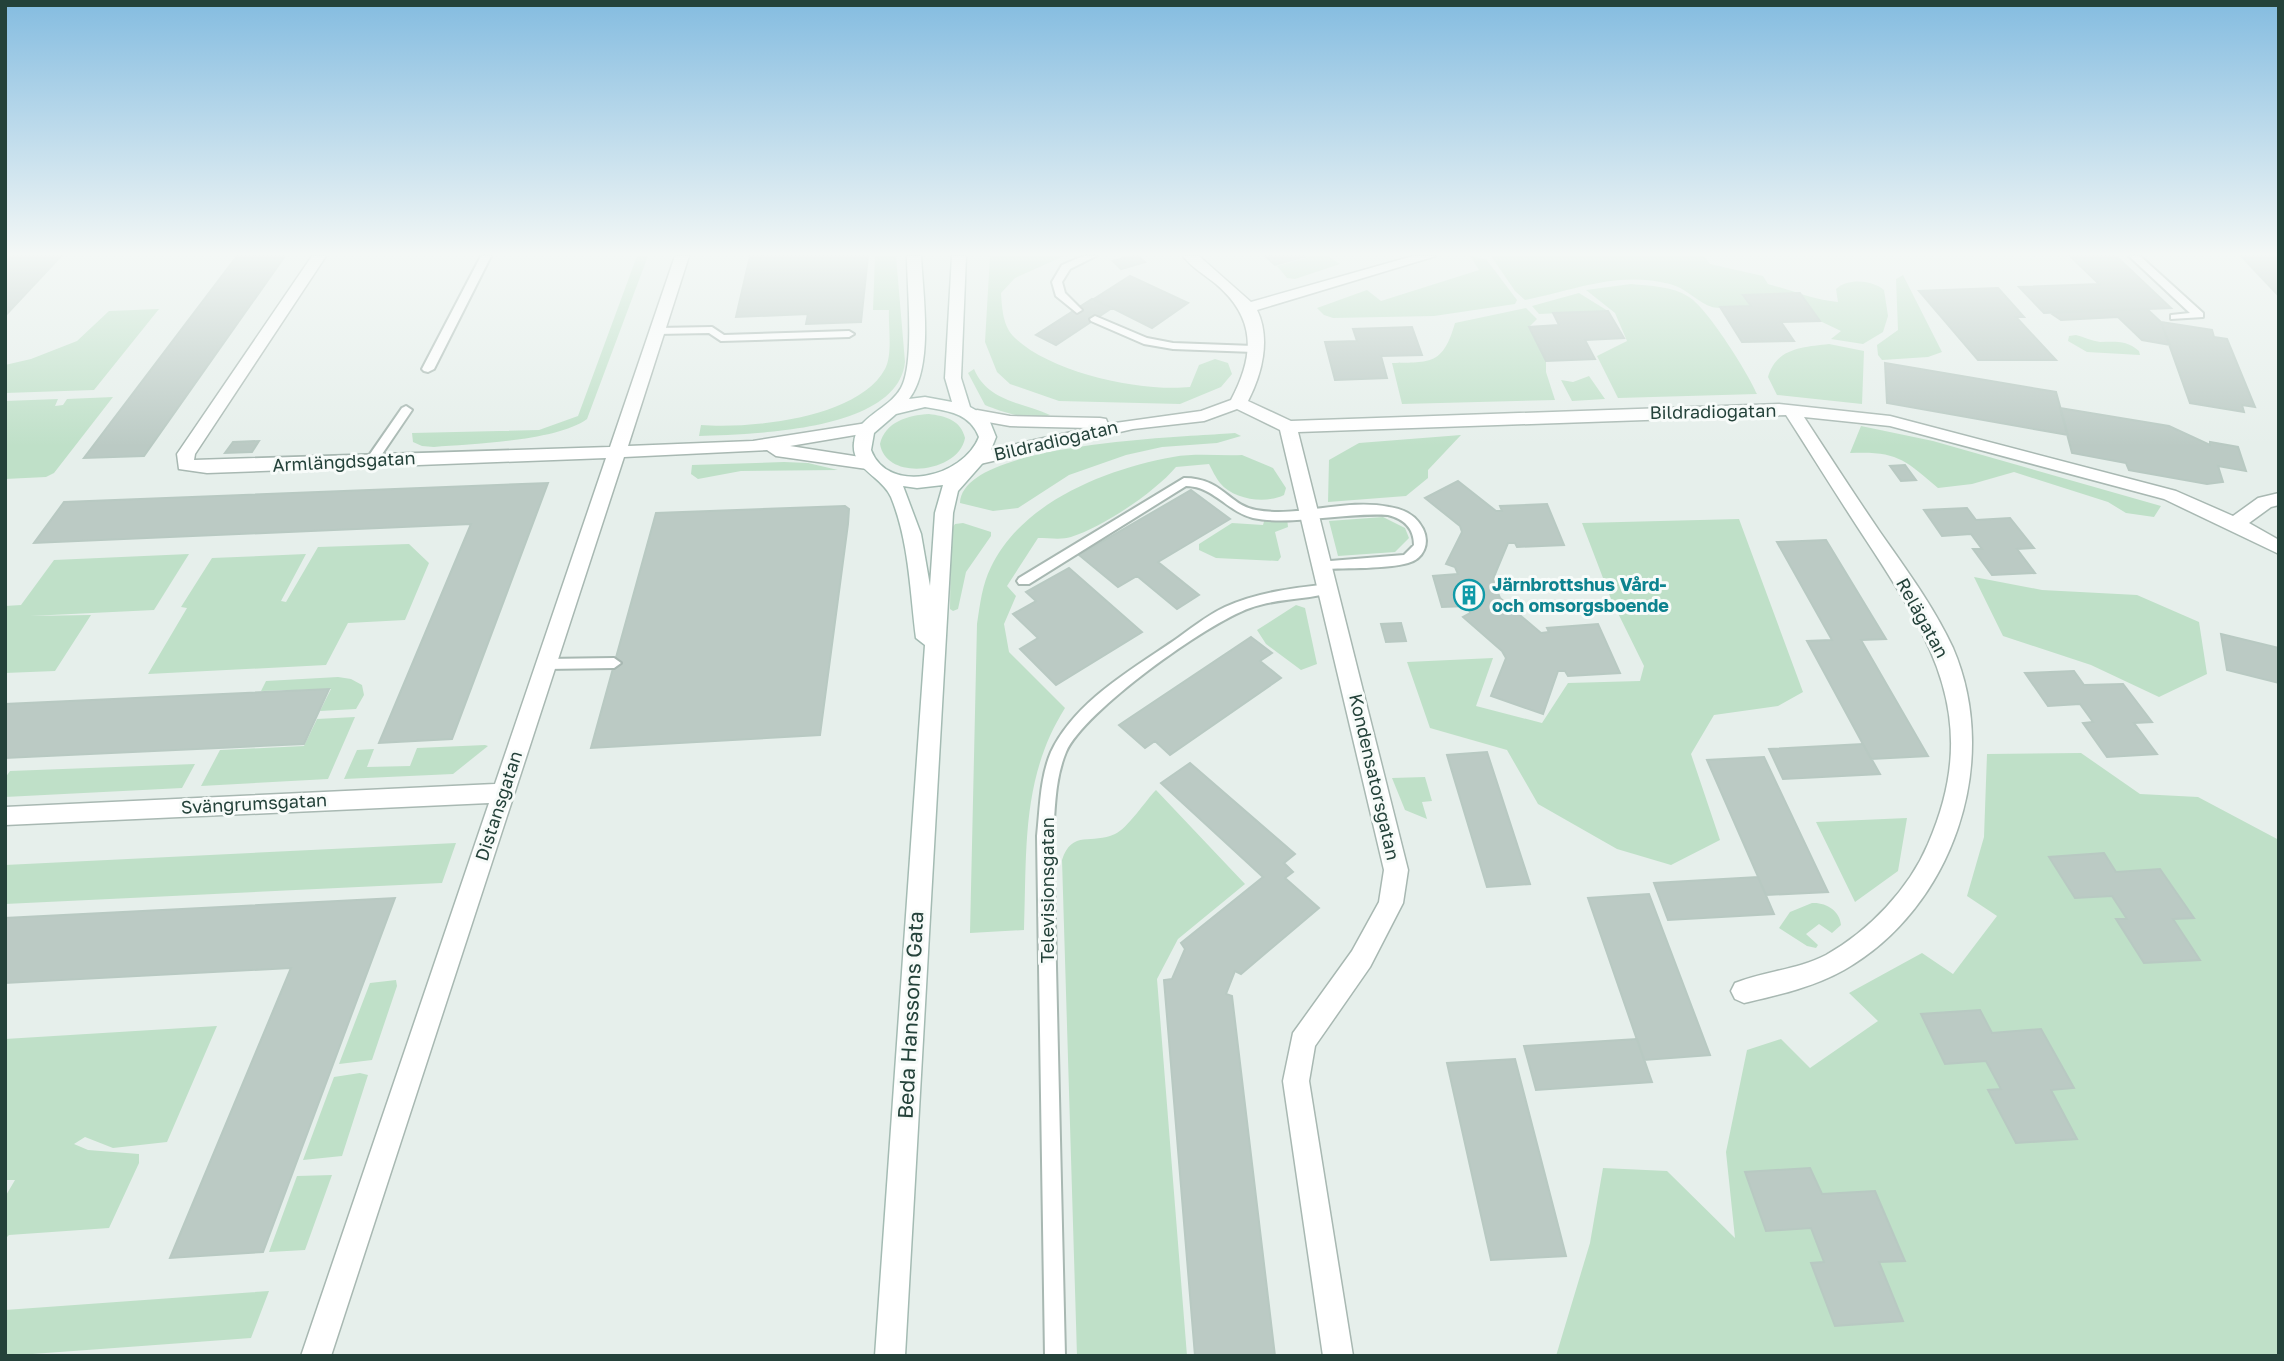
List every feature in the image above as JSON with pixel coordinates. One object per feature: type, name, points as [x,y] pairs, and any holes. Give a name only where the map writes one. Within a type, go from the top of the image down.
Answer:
[{"type":"street","name":"Armlängdsgatan","points":[[277,320],[183,460],[185,465],[207,467],[753,447],[867,428]]},
{"type":"street","name":"Distansgatan","points":[[316,1356],[620,450],[632,402],[661,320]]},
{"type":"street","points":[[915,320],[916,348],[910,387],[893,409],[867,428],[861,441],[867,463],[890,478],[930,481],[972,464]]},
{"type":"street","name":"Beda Hanssons Gata","points":[[890,1356],[944,513],[949,490],[972,464],[988,438],[984,424],[969,411],[953,377],[956,320]]},
{"type":"street","points":[[1238,404],[1250,382],[1255,328],[1252,320]]},
{"type":"street","points":[[893,409],[925,402],[969,411]]},
{"type":"street","name":"Bildradiogatan","points":[[972,464],[1133,424],[1204,416],[1238,404],[1288,427],[1779,409],[1890,421],[2170,495],[2235,524],[2279,548]]},
{"type":"street","name":"Bildradiogatan","points":[[969,411],[1010,421],[1133,424]]},
{"type":"street","name":"Relägatan","points":[[1744,991],[1815,971],[1843,958],[1872,934],[1923,882],[1953,818],[1960,776],[1961,712],[1942,649],[1911,593],[1792,411]]},
{"type":"street","name":"Kondensatorsgatan","points":[[1288,427],[1312,515],[1396,870],[1391,903],[1361,959],[1302,1042],[1296,1081],[1338,1356]]},
{"type":"street","name":"Armlängdsgatan","points":[[753,447],[867,463]]},
{"type":"street","name":"Beda Hanssons Gata","points":[[890,478],[900,493],[907,514],[932,674]]},
{"type":"street","points":[[2235,524],[2265,502],[2279,499]]},
{"type":"street","name":"Svängrumsgatan","points":[[5,816],[503,793]]},
{"type":"lane","points":[[428,369],[453,320]]},
{"type":"lane","points":[[1096,320],[1144,341],[1173,346],[1254,349]]},
{"type":"lane","points":[[657,331],[712,330],[721,338],[849,334]]},
{"type":"lane","points":[[372,460],[406,410]]},
{"type":"lane","points":[[1024,581],[1184,482],[1199,480],[1252,513],[1312,515],[1387,510],[1412,521],[1419,533],[1421,543],[1417,552],[1406,559],[1323,565]]},
{"type":"lane","name":"Televisionsgatan","points":[[1055,1356],[1045,836],[1051,776],[1063,743],[1088,711],[1217,617],[1235,607],[1298,591],[1329,589]]},
{"type":"lane","points":[[546,664],[614,663]]},
{"type":"green space","points":[[100,320],[151,320],[94,390],[5,393],[5,365],[31,359],[77,341]]},
{"type":"green space","points":[[614,320],[624,320],[587,419],[556,432],[492,443],[434,447],[413,442],[412,433],[539,430],[578,416]]},
{"type":"green space","points":[[889,320],[901,320],[905,362],[896,385],[877,403],[850,416],[785,430],[699,436],[701,425],[774,422],[802,417],[852,399],[872,386],[885,369],[890,348]]},
{"type":"green space","points":[[986,320],[1005,320],[1015,338],[1051,361],[1123,383],[1170,388],[1190,387],[1199,365],[1215,359],[1228,363],[1232,374],[1221,387],[1180,404],[1059,401],[1010,384],[997,372],[985,342]]},
{"type":"green space","points":[[1472,320],[1536,320],[1529,327],[1546,361],[1546,372],[1555,400],[1402,404],[1392,363],[1434,358],[1446,347],[1455,323]]},
{"type":"green space","points":[[1618,320],[1710,320],[1727,342],[1757,394],[1618,398],[1597,356],[1627,341]]},
{"type":"green space","points":[[1887,320],[1883,332],[1863,344],[1831,339],[1841,331],[1820,321]]},
{"type":"green space","points":[[1898,320],[1926,320],[1942,352],[1928,357],[1882,360],[1878,355],[1877,345],[1898,330]]},
{"type":"green space","points":[[2076,335],[2097,341],[2125,343],[2139,351],[2140,355],[2087,352],[2068,341],[2069,336]]},
{"type":"green space","points":[[1829,344],[1864,351],[1862,404],[1777,395],[1768,377],[1777,360],[1792,351]]},
{"type":"green space","points":[[974,369],[980,380],[997,395],[1050,415],[1026,417],[985,405],[968,373]]},
{"type":"green space","points":[[1589,376],[1605,399],[1572,401],[1561,380],[1573,382]]},
{"type":"green space","points":[[113,397],[54,473],[46,477],[5,479],[5,401],[58,399],[55,406],[63,405],[67,399]]},
{"type":"green space","points":[[929,414],[946,418],[960,427],[965,438],[960,450],[950,459],[923,468],[908,468],[895,464],[885,456],[880,444],[892,425],[906,418]]},
{"type":"green space","points":[[1861,426],[1933,441],[2161,506],[2154,517],[2126,513],[2108,502],[2014,472],[1972,484],[1938,488],[1899,459],[1879,454],[1850,453]]},
{"type":"green space","points":[[1235,433],[1241,436],[1217,443],[1162,447],[1126,455],[1069,475],[1018,508],[993,511],[960,503],[970,483],[997,467],[1035,455],[1128,441]]},
{"type":"green space","points":[[1461,435],[1428,470],[1428,478],[1406,496],[1328,502],[1329,460],[1359,443]]},
{"type":"green space","points":[[1242,455],[1273,468],[1286,488],[1284,495],[1260,500],[1242,497],[1220,483],[1209,464],[1176,467],[1142,497],[1098,525],[1067,538],[1038,538],[1007,586],[1016,596],[1004,624],[1009,652],[1065,708],[1040,761],[1033,788],[1027,843],[1024,930],[970,933],[977,624],[983,588],[991,567],[1005,544],[1023,524],[1068,492],[1094,480],[1173,457]]},
{"type":"green space","points":[[808,463],[838,470],[741,471],[698,479],[691,474],[692,465]]},
{"type":"green space","points":[[1383,517],[1405,528],[1409,538],[1395,552],[1338,556],[1329,521]]},
{"type":"green space","points":[[1265,518],[1287,518],[1288,527],[1275,532],[1281,557],[1278,561],[1216,558],[1199,550],[1199,544],[1232,523],[1263,525]]},
{"type":"green space","points":[[1739,519],[1803,692],[1778,706],[1714,715],[1691,754],[1720,840],[1671,865],[1617,849],[1538,804],[1507,750],[1430,728],[1407,662],[1493,658],[1476,706],[1542,723],[1568,683],[1640,681],[1644,666],[1611,599],[1582,523]]},
{"type":"green space","points":[[963,523],[991,532],[991,536],[966,572],[958,609],[953,611],[950,609],[951,530],[955,524]]},
{"type":"green space","points":[[409,544],[429,563],[405,620],[348,623],[326,665],[148,674],[187,608],[181,607],[212,558],[306,554],[281,601],[286,602],[318,547]]},
{"type":"green space","points":[[189,554],[154,610],[30,616],[91,615],[55,671],[5,673],[5,606],[21,605],[54,560]]},
{"type":"green space","points":[[1974,577],[2042,590],[2137,595],[2199,622],[2207,674],[2159,697],[2091,665],[2003,636]]},
{"type":"green space","points":[[1296,605],[1305,608],[1317,664],[1301,670],[1266,644],[1257,630]]},
{"type":"green space","points":[[338,677],[351,679],[362,685],[364,695],[356,709],[320,711],[331,689],[261,691],[266,681]]},
{"type":"green space","points":[[355,717],[328,779],[201,786],[220,750],[304,746],[317,719]]},
{"type":"green space","points":[[488,746],[453,774],[344,779],[357,750],[374,749],[367,767],[410,766],[417,748]]},
{"type":"green space","points":[[2081,753],[2140,794],[2198,797],[2279,840],[2279,1356],[1556,1356],[1590,1243],[1603,1168],[1667,1171],[1735,1238],[1726,1152],[1747,1050],[1781,1039],[1810,1068],[1878,1021],[1849,993],[1922,953],[1953,974],[1997,916],[1967,896],[1984,837],[1987,754]]},
{"type":"green space","points":[[195,764],[182,788],[5,797],[5,778],[10,771]]},
{"type":"green space","points":[[1425,777],[1432,801],[1422,802],[1427,819],[1405,810],[1392,778]]},
{"type":"green space","points":[[1156,790],[1245,884],[1178,939],[1157,979],[1187,1356],[1077,1356],[1062,860],[1066,850],[1077,841],[1107,837],[1120,831]]},
{"type":"green space","points":[[1907,818],[1898,871],[1855,902],[1816,822]]},
{"type":"green space","points":[[456,843],[442,883],[5,904],[5,865]]},
{"type":"green space","points":[[1812,903],[1831,908],[1841,925],[1832,933],[1819,924],[1806,934],[1818,945],[1816,948],[1807,946],[1779,928],[1790,912]]},
{"type":"green space","points":[[396,980],[397,986],[372,1060],[339,1064],[370,983]]},
{"type":"green space","points":[[217,1026],[167,1142],[113,1148],[85,1137],[74,1144],[88,1150],[139,1154],[139,1163],[109,1228],[9,1235],[5,1239],[5,1197],[15,1180],[5,1180],[5,1039]]},
{"type":"green space","points":[[360,1073],[368,1075],[342,1156],[303,1160],[334,1077]]},
{"type":"green space","points":[[332,1175],[305,1250],[269,1252],[297,1176]]},
{"type":"green space","points":[[269,1291],[251,1338],[5,1356],[5,1310]]},
{"type":"building","points":[[189,320],[240,320],[144,456],[84,458]]},
{"type":"building","points":[[807,320],[861,320],[861,322],[806,324]]},
{"type":"building","points":[[1060,320],[1095,320],[1056,345],[1036,335]]},
{"type":"building","points":[[1135,320],[1164,320],[1152,328]]},
{"type":"building","points":[[1556,320],[1613,320],[1624,338],[1585,340],[1595,359],[1546,361],[1529,327],[1559,325]]},
{"type":"building","points":[[1728,320],[1820,321],[1781,322],[1794,341],[1742,342]]},
{"type":"building","points":[[1943,320],[2018,320],[2056,360],[1978,360]]},
{"type":"building","points":[[2121,320],[2158,320],[2170,345],[2142,340]]},
{"type":"building","points":[[2161,322],[2212,330],[2214,337],[2227,339],[2255,407],[2242,405],[2244,412],[2190,403]]},
{"type":"building","points":[[1412,327],[1422,355],[1381,356],[1387,378],[1335,380],[1325,342],[1357,341],[1353,329]]},
{"type":"building","points":[[1885,363],[2056,392],[2068,435],[1887,403]]},
{"type":"building","points":[[2060,408],[2169,426],[2210,445],[2210,442],[2238,447],[2246,471],[2218,466],[2223,482],[2207,484],[2129,470],[2126,463],[2072,453]]},
{"type":"building","points":[[259,441],[252,452],[225,453],[233,442]]},
{"type":"building","points":[[1905,465],[1916,480],[1901,481],[1890,466]]},
{"type":"building","name":"Järnbrottshus Vård- och omsorgsboende","points":[[1458,481],[1496,511],[1502,511],[1500,506],[1547,504],[1564,545],[1517,547],[1515,543],[1508,543],[1493,579],[1500,598],[1541,633],[1549,632],[1547,628],[1598,624],[1620,673],[1568,676],[1565,671],[1558,671],[1543,714],[1491,696],[1506,658],[1502,651],[1463,617],[1470,613],[1468,606],[1442,607],[1433,576],[1458,574],[1455,567],[1446,564],[1462,532],[1460,526],[1425,498]]},
{"type":"building","points":[[548,483],[452,739],[379,743],[471,524],[34,543],[64,502]]},
{"type":"building","points":[[1191,490],[1230,519],[1158,562],[1199,595],[1177,609],[1137,576],[1118,587],[1079,555]]},
{"type":"building","points":[[845,506],[849,509],[848,524],[820,735],[591,748],[656,513]]},
{"type":"building","points":[[1967,508],[1976,520],[2010,518],[2034,548],[2017,549],[2035,573],[1992,575],[1973,549],[1982,549],[1971,534],[1942,536],[1924,510]]},
{"type":"building","points":[[1826,540],[1886,639],[1861,640],[1928,756],[1871,759],[1807,641],[1832,640],[1777,542]]},
{"type":"building","points":[[1069,568],[1142,632],[1056,685],[1020,649],[1038,638],[1013,614],[1036,601],[1026,592]]},
{"type":"building","points":[[1401,623],[1406,641],[1386,642],[1381,624]]},
{"type":"building","points":[[2221,634],[2279,648],[2279,683],[2227,670]]},
{"type":"building","points":[[1251,637],[1272,653],[1260,661],[1281,678],[1170,755],[1155,741],[1145,748],[1119,725]]},
{"type":"building","points":[[2074,671],[2084,685],[2123,684],[2152,722],[2134,723],[2157,754],[2107,757],[2083,723],[2093,722],[2080,704],[2048,706],[2025,673]]},
{"type":"building","points":[[329,689],[304,744],[5,758],[5,704]]},
{"type":"building","points":[[1863,744],[1880,774],[1783,779],[1769,749]]},
{"type":"building","points":[[1487,752],[1530,884],[1487,887],[1447,755]]},
{"type":"building","points":[[1764,757],[1828,892],[1766,895],[1707,760]]},
{"type":"building","points":[[1190,763],[1295,854],[1284,863],[1293,872],[1285,878],[1319,908],[1241,974],[1235,971],[1226,994],[1232,996],[1275,1356],[1195,1356],[1164,980],[1172,979],[1185,949],[1181,943],[1263,877],[1161,783]]},
{"type":"building","points":[[2104,853],[2116,872],[2160,869],[2194,918],[2173,919],[2200,960],[2144,963],[2116,919],[2127,919],[2112,896],[2075,898],[2049,857]]},
{"type":"building","points":[[1758,877],[1774,914],[1668,920],[1654,883]]},
{"type":"building","points":[[1649,894],[1710,1055],[1644,1060],[1588,898]]},
{"type":"building","points":[[395,898],[263,1252],[170,1258],[291,968],[5,983],[5,918]]},
{"type":"building","points":[[1980,1010],[1992,1033],[2041,1029],[2074,1088],[2051,1090],[2077,1139],[2016,1143],[1988,1090],[2001,1089],[1986,1061],[1945,1064],[1921,1014]]},
{"type":"building","points":[[1637,1039],[1652,1082],[1536,1090],[1524,1046]]},
{"type":"building","points":[[1515,1059],[1566,1256],[1491,1260],[1447,1063]]},
{"type":"building","points":[[1810,1168],[1822,1194],[1875,1191],[1905,1261],[1879,1262],[1903,1321],[1835,1326],[1811,1263],[1824,1262],[1811,1228],[1766,1231],[1745,1172]]},
{"type":"place","name":"Järnbrottshus Vård- och omsorgsboende","points":[[1469,595]]}]
